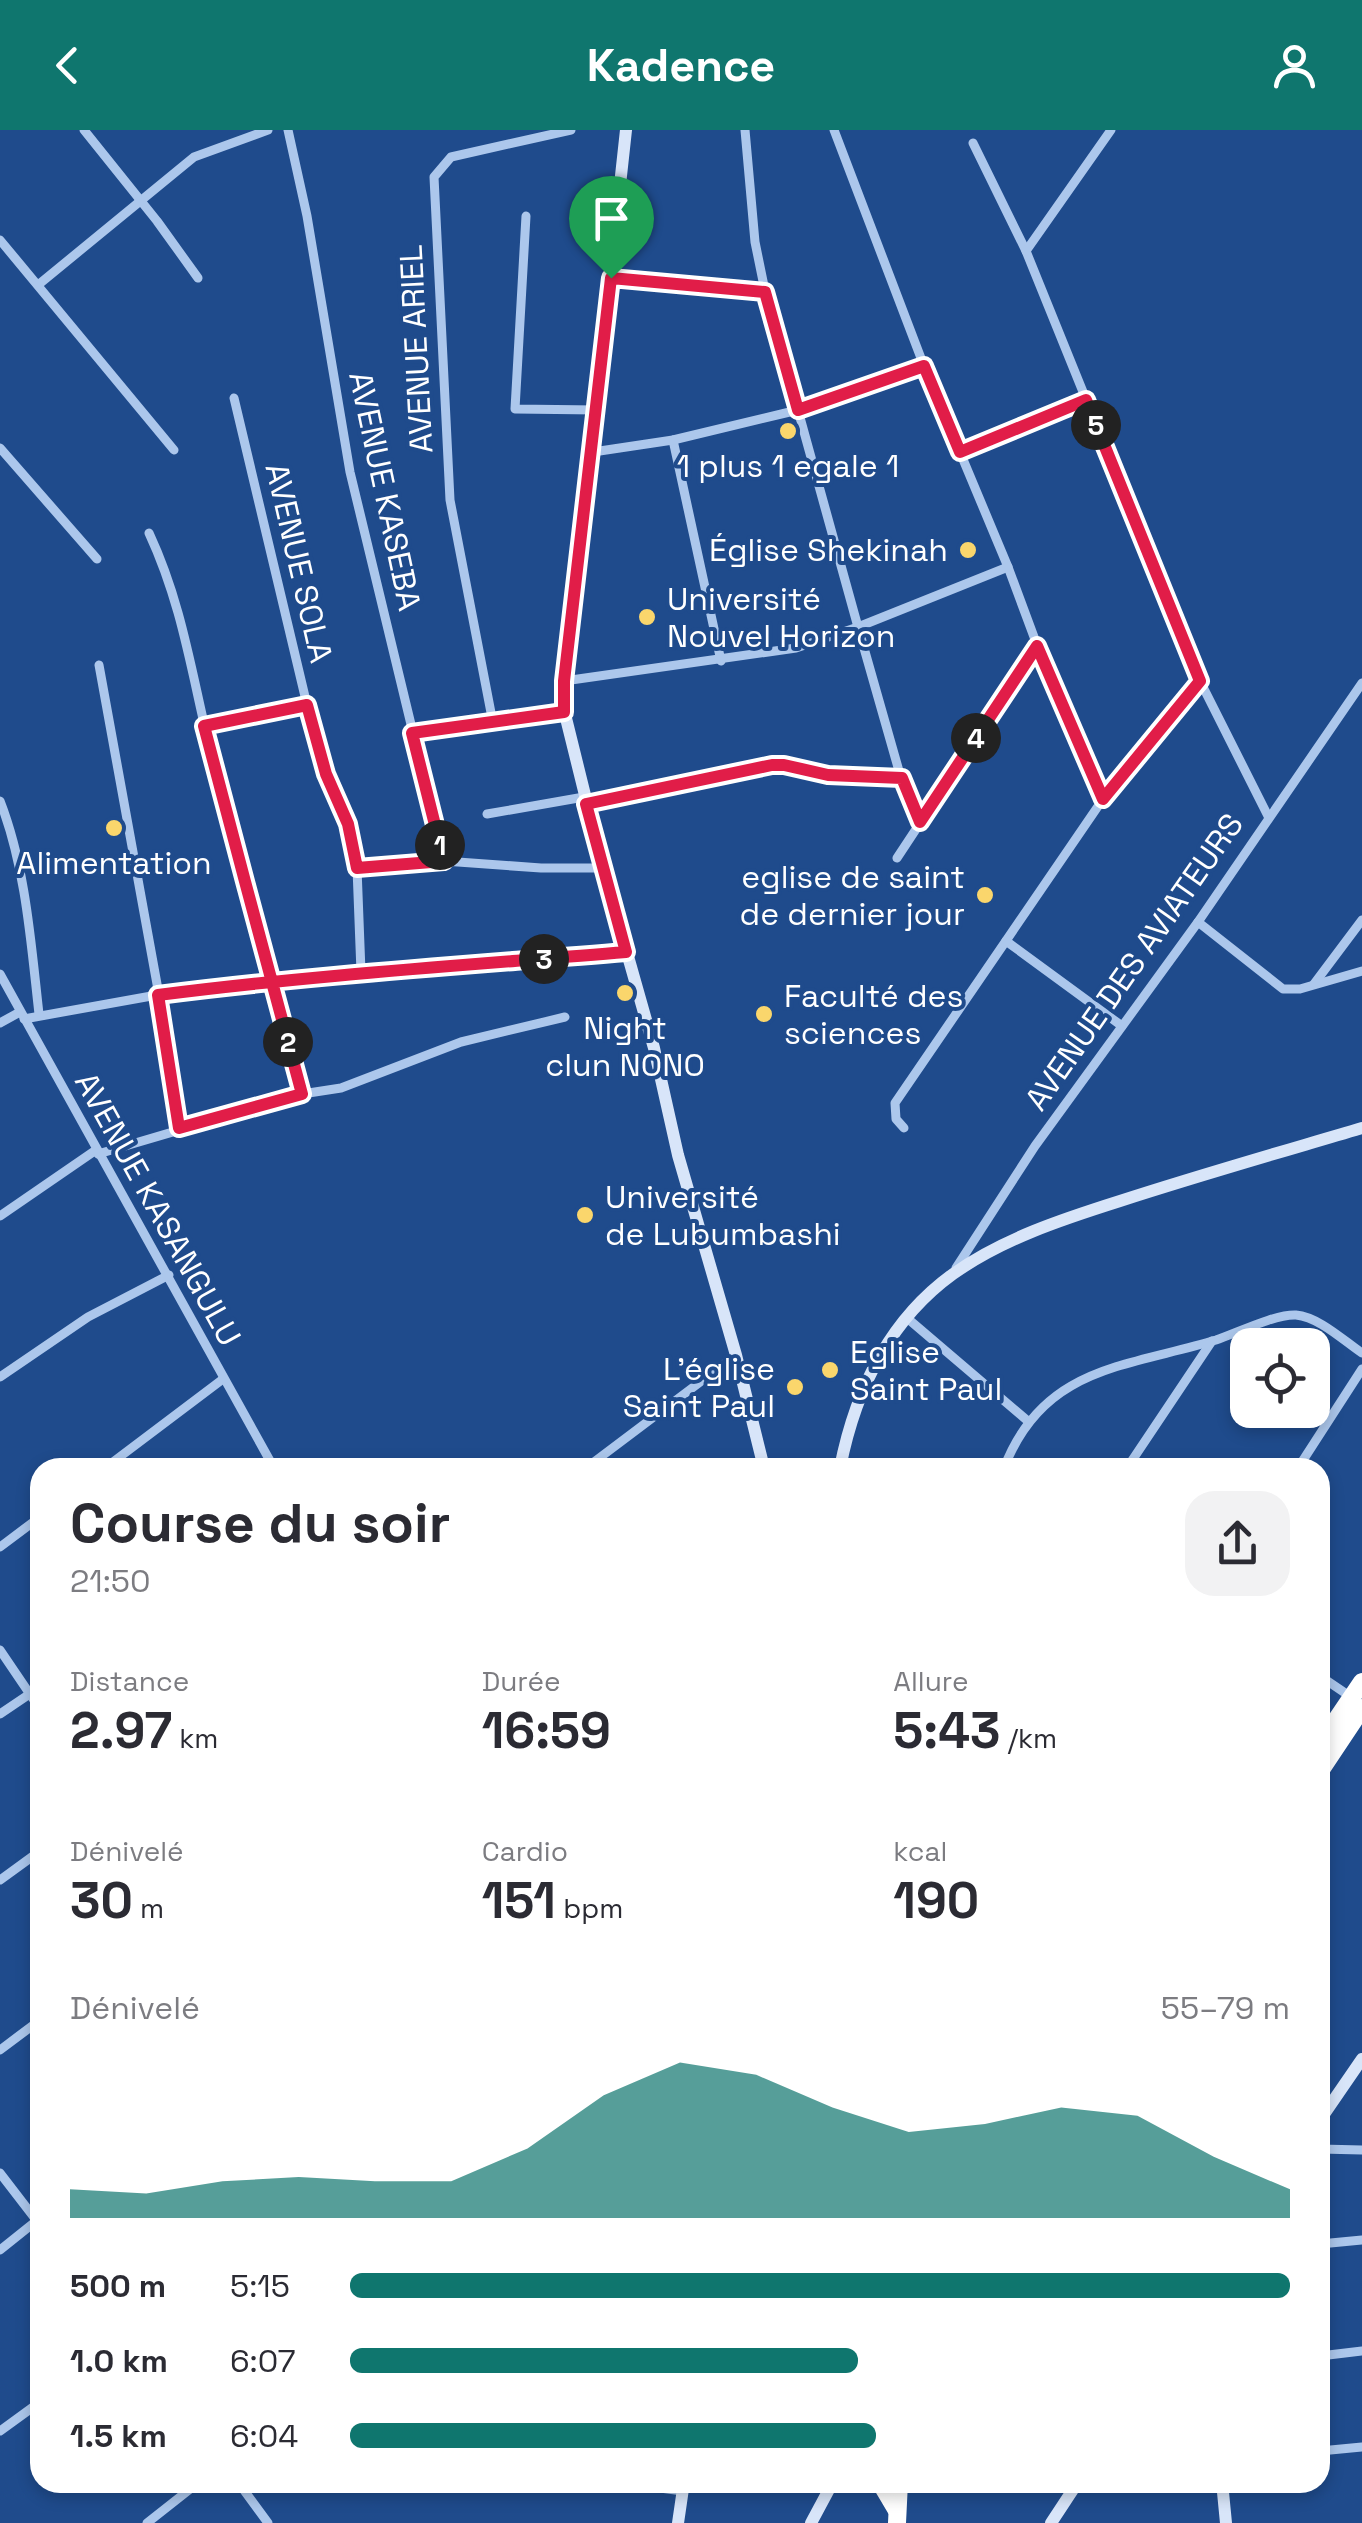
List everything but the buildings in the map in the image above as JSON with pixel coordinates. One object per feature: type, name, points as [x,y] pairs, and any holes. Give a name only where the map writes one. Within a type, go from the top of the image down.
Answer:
[{"type":"highway","points":[[1330,1731],[1358,1695]]},
{"type":"highway","points":[[1330,1750],[1358,1695]]},
{"type":"highway","points":[[885,2493],[896,2516]]},
{"type":"main road","points":[[626,130],[593,452],[564,681],[564,712],[602,868],[654,1048],[678,1155],[762,1458]]},
{"type":"main road","points":[[843,1458],[859,1397],[886,1344],[953,1274],[1058,1222],[1362,1128]]},
{"type":"main road","points":[[1330,2105],[1362,2059]]},
{"type":"main road","points":[[678,2523],[682,2493]]},
{"type":"main road","points":[[811,2523],[827,2493]]},
{"type":"main road","points":[[1052,2523],[1071,2493]]},
{"type":"main road","points":[[1223,2493],[1226,2523]]},
{"type":"street","points":[[84,130],[198,278]]},
{"type":"street","points":[[38,286],[194,157],[268,130]]},
{"type":"street","name":"AVENUE KASEBA","points":[[288,130],[307,216],[350,472],[444,861]]},
{"type":"street","name":"AVENUE ARIEL","points":[[493,723],[450,500],[434,177],[451,157],[571,130]]},
{"type":"street","points":[[745,130],[755,242],[765,292],[858,628],[902,778],[920,822]]},
{"type":"street","points":[[834,130],[924,366],[1103,799]]},
{"type":"street","points":[[1026,251],[1111,130]]},
{"type":"street","points":[[973,143],[1026,251],[1200,681],[1268,816]]},
{"type":"street","points":[[526,216],[514,409],[596,410]]},
{"type":"street","points":[[0,240],[174,450]]},
{"type":"street","points":[[611,278],[765,292]]},
{"type":"street","points":[[593,452],[673,440],[798,410],[924,366]]},
{"type":"street","name":"AVENUE SOLA","points":[[234,398],[307,705],[326,774],[348,824],[357,868],[361,972]]},
{"type":"street","points":[[960,452],[1086,400]]},
{"type":"street","points":[[673,440],[720,661]]},
{"type":"street","points":[[0,448],[97,559]]},
{"type":"street","points":[[149,533],[174,591],[204,726],[302,1094]]},
{"type":"street","points":[[564,681],[796,648],[858,628],[1008,567]]},
{"type":"street","points":[[896,858],[1037,646]]},
{"type":"street","points":[[98,666],[179,1128]]},
{"type":"street","points":[[904,1128],[896,1119],[896,1103],[1103,799],[1200,681]]},
{"type":"street","name":"AVENUE DES AVIATEURS","points":[[953,1274],[1035,1146],[1198,922],[1362,683]]},
{"type":"street","points":[[204,726],[307,705]]},
{"type":"street","points":[[412,733],[564,712]]},
{"type":"street","points":[[487,814],[585,801],[772,765],[828,775],[902,778]]},
{"type":"street","points":[[0,802],[13,837],[27,912],[39,1014]]},
{"type":"street","points":[[357,868],[444,861],[602,868]]},
{"type":"street","points":[[1312,986],[1362,920]]},
{"type":"street","points":[[1198,922],[1283,989],[1312,986],[1362,971]]},
{"type":"street","points":[[1006,941],[1122,1026]]},
{"type":"street","points":[[0,1023],[22,1016],[272,980],[626,952]]},
{"type":"street","name":"AVENUE KASANGULU","points":[[0,974],[268,1458]]},
{"type":"street","points":[[0,1216],[97,1152],[302,1094],[341,1088],[462,1042],[565,1017]]},
{"type":"street","points":[[0,1377],[88,1318],[169,1275]]},
{"type":"street","points":[[1009,1458],[1029,1422],[1063,1392],[1106,1368],[1298,1316],[1308,1318],[1362,1354]]},
{"type":"street","points":[[907,1318],[1029,1422]]},
{"type":"street","points":[[1134,1458],[1212,1341]]},
{"type":"street","points":[[599,1458],[736,1355]]},
{"type":"street","points":[[1304,1458],[1362,1369]]},
{"type":"street","points":[[118,1458],[224,1379]]},
{"type":"street","points":[[0,1547],[30,1524]]},
{"type":"street","points":[[0,1650],[29,1695],[0,1714]]},
{"type":"street","points":[[1330,1681],[1358,1695]]},
{"type":"street","points":[[0,1880],[30,1858]]},
{"type":"street","points":[[0,2050],[30,2028]]},
{"type":"street","points":[[1330,2150],[1362,2150]]},
{"type":"street","points":[[0,2174],[30,2210]]},
{"type":"street","points":[[0,2250],[30,2228]]},
{"type":"street","points":[[1330,2243],[1362,2240]]},
{"type":"street","points":[[1330,2355],[1362,2352]]},
{"type":"street","points":[[0,2431],[30,2409]]},
{"type":"street","points":[[1330,2451],[1362,2447]]},
{"type":"street","points":[[147,2523],[185,2493]]},
{"type":"street","points":[[246,2493],[268,2523]]},
{"type":"place","name":"1 plus 1 egale 1","points":[[788,431]]},
{"type":"place","name":"Église Shekinah","points":[[968,550]]},
{"type":"place","name":"Université Nouvel Horizon","points":[[647,617]]},
{"type":"place","name":"Alimentation","points":[[114,828]]},
{"type":"place","name":"eglise de saint de dernier jour","points":[[985,895]]},
{"type":"place","name":"Night clun NONO","points":[[625,993]]},
{"type":"place","name":"Faculté des sciences","points":[[764,1014]]},
{"type":"place","name":"Université de Lubumbashi","points":[[585,1215]]},
{"type":"place","name":"Eglise Saint Paul","points":[[830,1370]]},
{"type":"place","name":"L'église Saint Paul","points":[[795,1387]]},
{"type":"route","points":[[611,278],[564,681],[564,712],[412,733],[444,861],[357,868],[348,824],[326,774],[307,705],[204,726],[230,827],[272,980],[302,1094],[179,1128],[158,995],[272,980],[626,952],[586,804],[784,765],[819,774],[902,778],[920,822],[1037,646],[1103,799],[1200,681],[1086,400],[960,452],[924,366],[798,410],[765,292],[611,278]]}]
